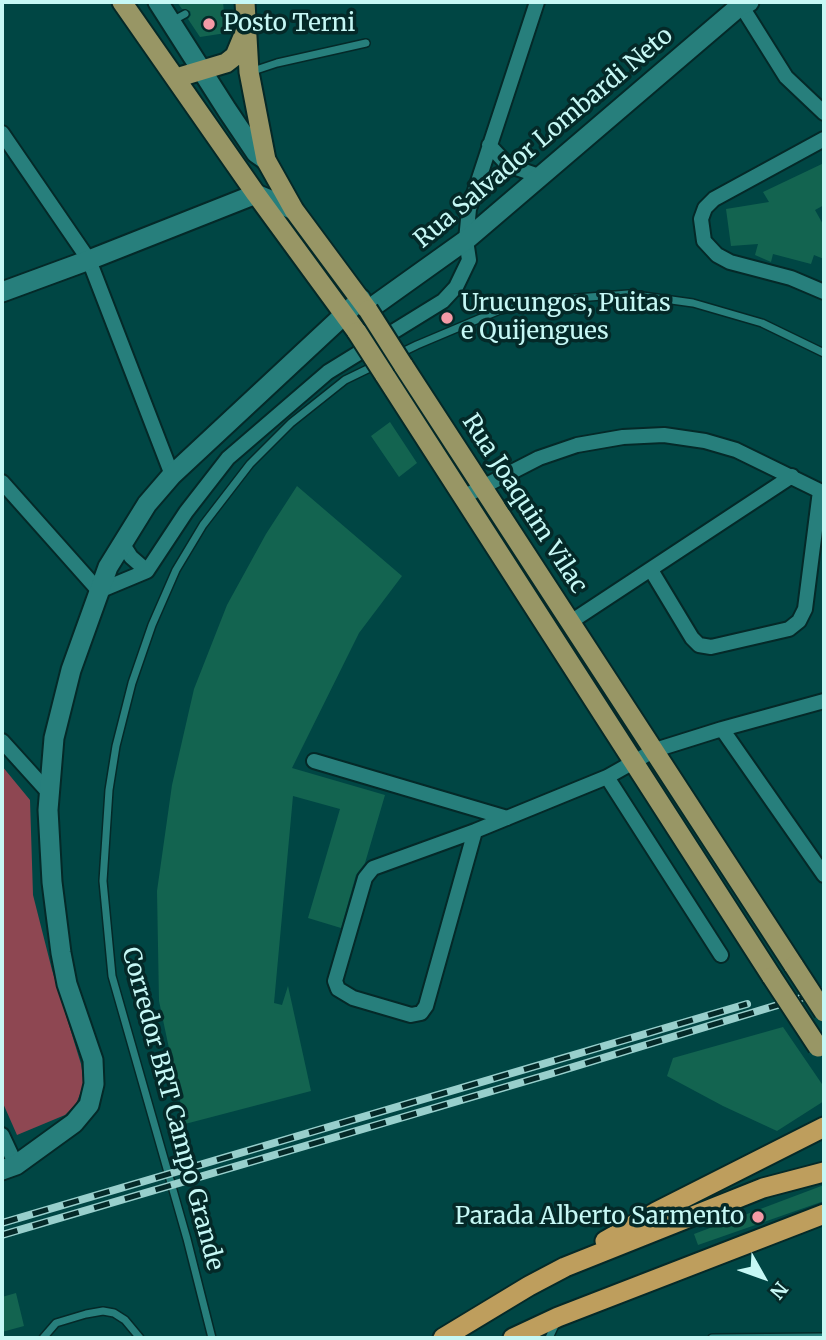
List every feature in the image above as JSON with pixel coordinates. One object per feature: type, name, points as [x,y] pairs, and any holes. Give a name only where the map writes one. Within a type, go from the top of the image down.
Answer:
[{"type":"highway","points":[[443,1338],[638,1221],[824,1127]]},
{"type":"highway","points":[[565,1267],[763,1188],[824,1172]]},
{"type":"highway","points":[[513,1338],[558,1317],[824,1214]]},
{"type":"main road","name":"Rua Joaquim Vilac","points":[[122,2],[256,194],[357,332],[821,1052]]},
{"type":"main road","points":[[158,2],[178,18],[201,71],[256,153],[266,160]]},
{"type":"main road","name":"Rua Joaquim Vilac","points":[[245,2],[249,72],[266,160],[294,210],[364,304],[824,1012]]},
{"type":"main road","name":"Rua Salvador Lombardi Neto","points":[[9,1168],[74,1123],[89,1105],[93,1084],[93,1060],[67,984],[61,953],[52,882],[48,810],[54,738],[67,684],[108,567],[122,543],[147,504],[172,475],[344,313],[364,304],[466,240],[743,3]]},
{"type":"main road","points":[[176,78],[226,63],[235,56],[246,31]]},
{"type":"main road","points":[[2,292],[256,194],[294,210]]},
{"type":"street","points":[[2,482],[99,591],[147,571],[228,458],[328,372],[443,301],[456,287],[469,260],[466,240],[469,209],[537,2]]},
{"type":"street","points":[[743,3],[786,77],[824,113]]},
{"type":"street","points":[[2,133],[89,260],[172,475]]},
{"type":"street","points":[[824,139],[714,199],[705,208],[701,219],[704,241],[717,255],[730,262],[791,278],[824,292]]},
{"type":"street","points":[[489,145],[516,168],[542,177]]},
{"type":"street","points":[[463,497],[538,458],[577,445],[623,437],[664,435],[705,441],[736,450],[822,492],[805,609],[799,621],[789,629],[711,648],[699,645],[692,638],[651,570]]},
{"type":"street","points":[[572,621],[792,476]]},
{"type":"street","points":[[122,543],[131,557],[147,571]]},
{"type":"street","points":[[475,831],[426,1006],[421,1013],[411,1016],[353,998],[338,989],[335,981],[368,873],[381,864],[475,831],[607,777],[635,764],[655,750],[824,701]]},
{"type":"street","points":[[722,729],[824,875]]},
{"type":"street","points":[[2,741],[50,794]]},
{"type":"street","points":[[314,761],[507,818]]},
{"type":"street","points":[[607,777],[721,955]]},
{"type":"street","points":[[2,1135],[9,1168]]},
{"type":"lane","points":[[249,72],[366,43]]},
{"type":"lane","name":"Corredor BRT Campo Grande","points":[[212,1338],[112,976],[103,881],[109,790],[131,683],[152,625],[177,570],[203,525],[250,464],[291,423],[345,380],[417,345],[500,310],[564,299],[628,294],[694,303],[750,320],[824,353]]},
{"type":"lane","points":[[43,1338],[56,1323],[103,1311],[114,1313],[125,1320],[140,1338]]},
{"type":"lane","points":[[550,1338],[558,1317]]},
{"type":"lane","points":[[712,1338],[824,1337]]},
{"type":"shaded area","points":[[2,766],[30,800],[33,895],[52,970],[81,1064],[84,1084],[76,1104],[65,1115],[17,1135],[2,1101]]},
{"type":"building","name":"Posto Terni","points":[[177,2],[223,2],[226,33],[200,37],[188,19],[190,11],[182,9]]},
{"type":"building","points":[[824,163],[824,205],[815,210],[824,226],[824,259],[814,255],[811,264],[773,254],[771,262],[755,255],[758,244],[731,246],[726,209],[769,202],[763,192]]},
{"type":"building","points":[[390,422],[417,463],[399,477],[371,436]]},
{"type":"building","points":[[297,486],[402,576],[359,633],[292,768],[385,795],[365,863],[356,875],[341,928],[308,918],[340,809],[293,796],[274,1003],[282,1005],[288,986],[311,1091],[185,1124],[159,1001],[157,891],[172,785],[194,689],[227,605],[266,534]]},
{"type":"building","points":[[783,1027],[824,1087],[824,1101],[777,1131],[667,1076],[673,1058]]},
{"type":"building","name":"Parada Alberto Sarmento","points":[[824,1185],[824,1201],[698,1245],[694,1234]]},
{"type":"building","points":[[16,1293],[24,1326],[2,1332],[2,1297]]},
{"type":"railway","points":[[2,1235],[824,991]]},
{"type":"railway","points":[[2,1223],[747,1004]]},
{"type":"place","name":"Posto Terni","points":[[209,24]]},
{"type":"place","name":"Urucungos, Puitas e Quijengues","points":[[447,318]]},
{"type":"place","name":"Parada Alberto Sarmento","points":[[758,1217]]}]
